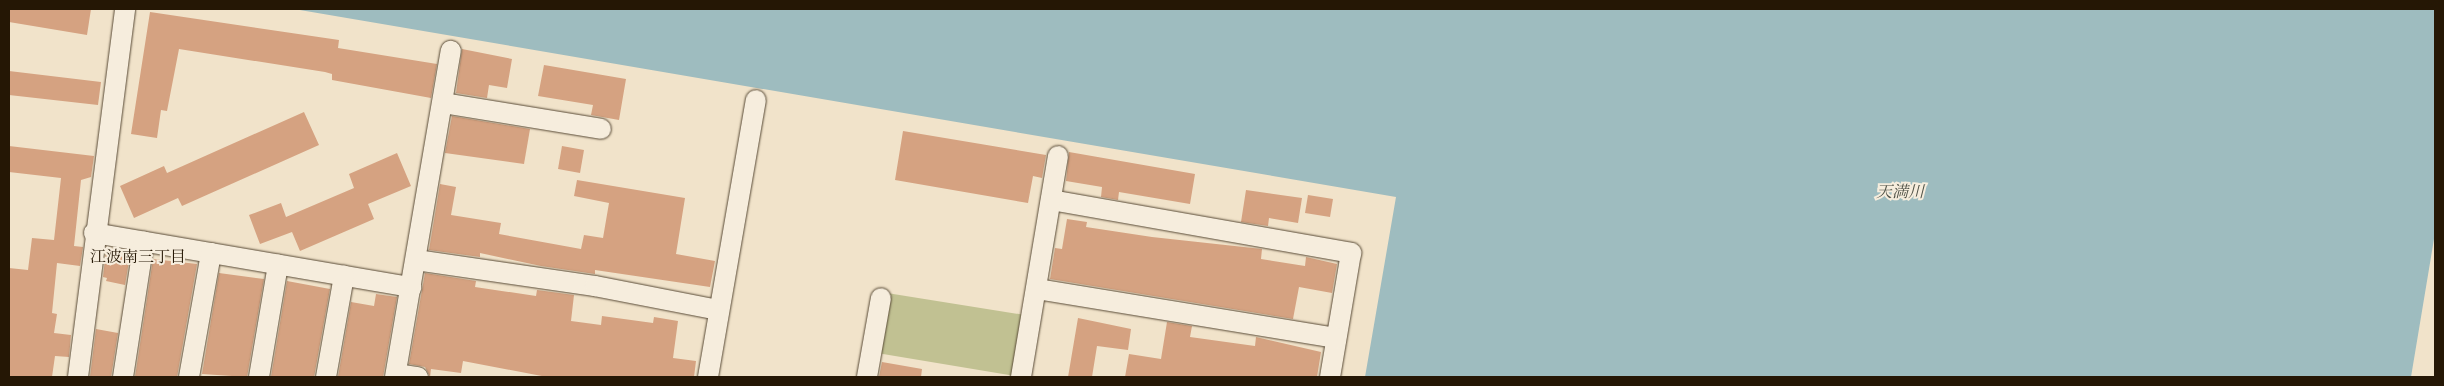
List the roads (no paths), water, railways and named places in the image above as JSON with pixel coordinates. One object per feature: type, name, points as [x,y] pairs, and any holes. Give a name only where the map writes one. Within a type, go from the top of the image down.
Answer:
[{"type":"street","points":[[78,377],[94,233],[125,9]]},
{"type":"street","points":[[418,377],[396,376],[452,51]]},
{"type":"street","points":[[708,377],[756,100]]},
{"type":"street","points":[[443,103],[601,129]]},
{"type":"street","points":[[1021,377],[1058,156]]},
{"type":"street","points":[[1051,200],[1351,253],[1330,377]]},
{"type":"street","points":[[94,233],[411,288]]},
{"type":"street","points":[[123,377],[144,242]]},
{"type":"street","points":[[189,377],[211,253]]},
{"type":"street","points":[[416,260],[595,286],[719,310]]},
{"type":"street","points":[[259,377],[278,265]]},
{"type":"street","points":[[326,377],[344,276]]},
{"type":"street","points":[[1037,290],[1336,338]]},
{"type":"street","points":[[867,377],[881,298]]},
{"type":"water","name":"天満川","points":[[294,9],[2435,9],[2435,233],[2411,377],[1365,377],[1396,197]]},
{"type":"district","name":"江波南三丁目","points":[[138,258]]}]
